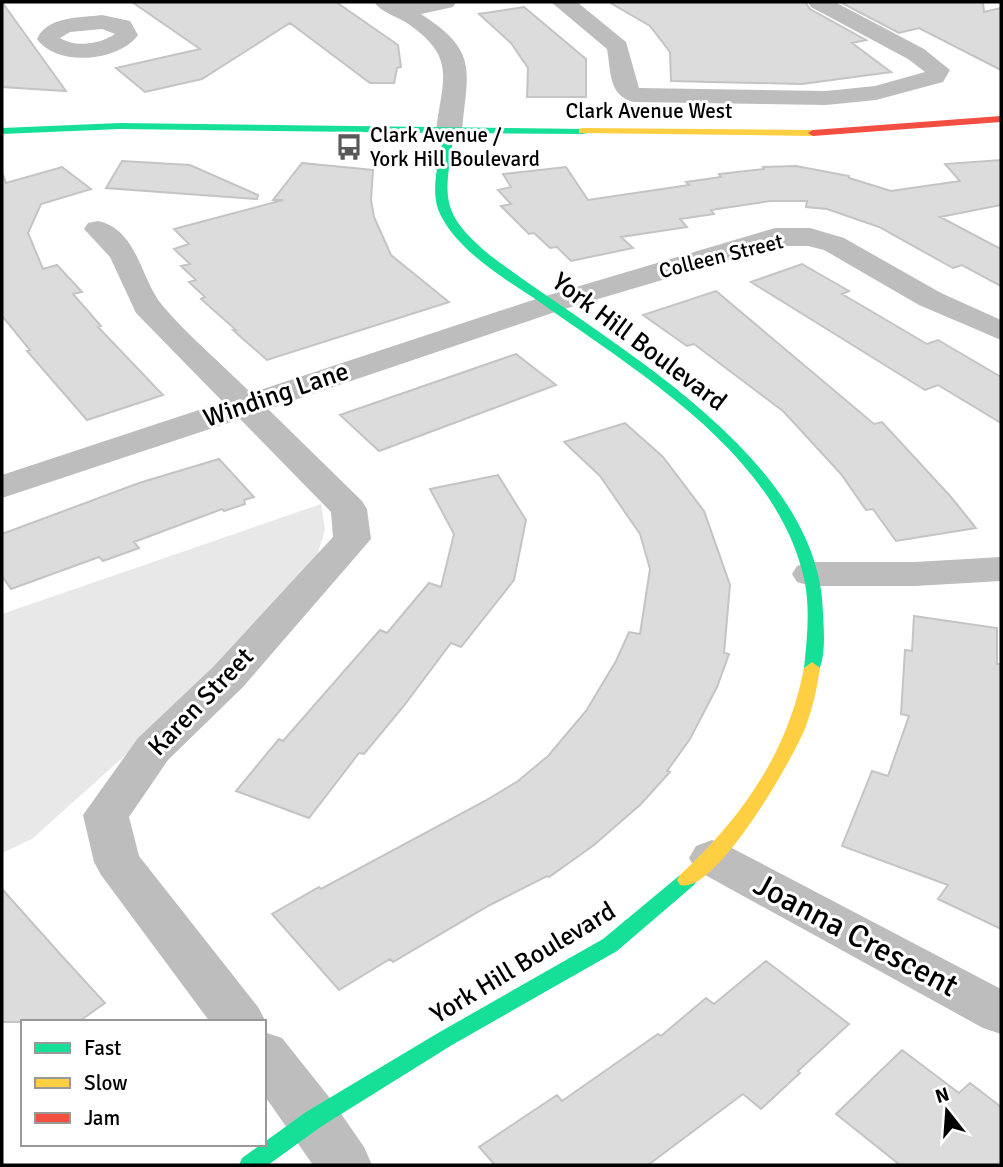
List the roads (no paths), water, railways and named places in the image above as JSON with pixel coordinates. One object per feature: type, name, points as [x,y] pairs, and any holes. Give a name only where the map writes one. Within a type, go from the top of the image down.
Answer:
[{"type":"street","points":[[394,6],[445,2]]},
{"type":"street","points":[[562,2],[579,12],[618,47],[626,90],[634,95],[826,98],[876,93],[935,77],[938,70],[916,54],[819,2]]},
{"type":"street","points":[[394,6],[434,34],[456,69],[449,131]]},
{"type":"street","points":[[59,8],[78,23]]},
{"type":"street","name":"Clark Avenue West","points":[[2,131],[120,127],[813,133],[1000,120]]},
{"type":"street","name":"York Hill Boulevard","points":[[250,1165],[314,1119],[445,1039],[610,945],[712,858],[758,801],[788,746],[810,687],[816,626],[811,574],[787,516],[751,465],[714,428],[660,383],[550,304],[458,232],[446,214],[441,197],[449,131]]},
{"type":"street","name":"Karen Street","points":[[98,229],[123,254],[147,307],[349,509],[352,540],[228,677],[153,749],[106,815],[117,862],[238,1020]]},
{"type":"street","name":"Colleen Street","points":[[550,304],[775,237],[810,237],[834,244],[930,299],[1001,331]]},
{"type":"street","name":"Winding Lane","points":[[2,487],[550,304]]},
{"type":"street","points":[[811,574],[915,574],[1001,569]]},
{"type":"street","name":"Joanna Crescent","points":[[712,858],[1001,1013]]},
{"type":"street","points":[[266,1057],[314,1119],[344,1165]]},
{"type":"place","name":"Clark Avenue / York Hill Boulevard","points":[[349,147]]}]
